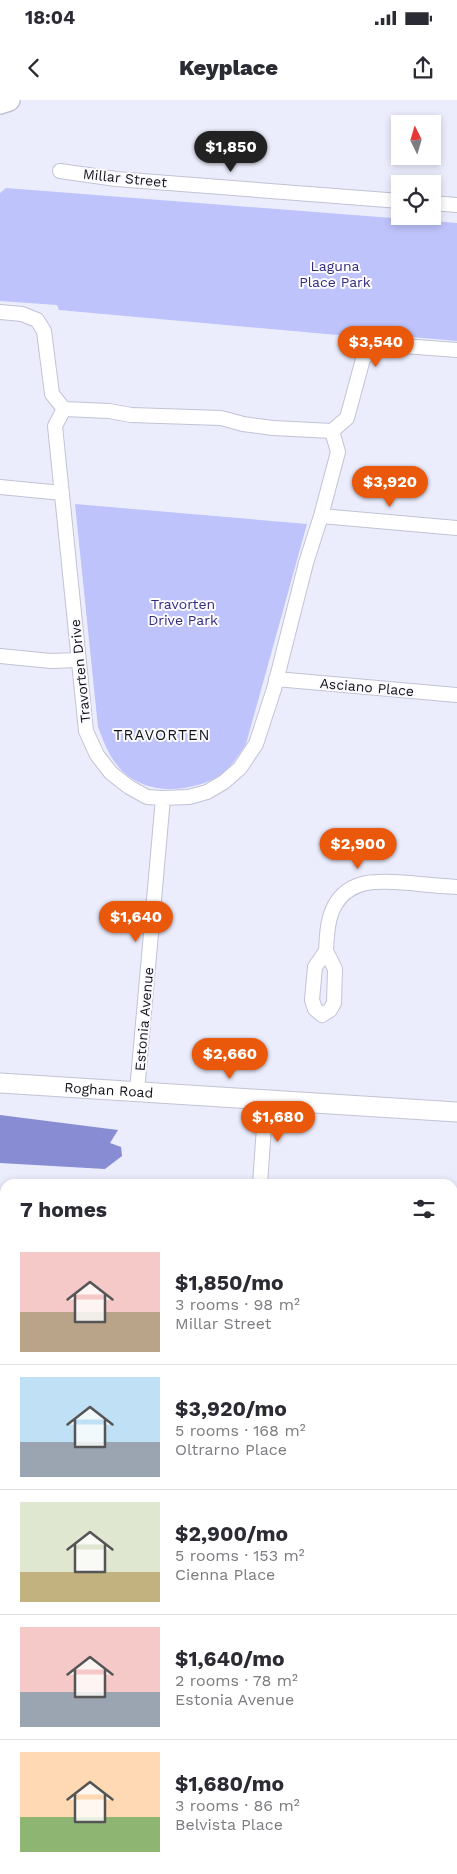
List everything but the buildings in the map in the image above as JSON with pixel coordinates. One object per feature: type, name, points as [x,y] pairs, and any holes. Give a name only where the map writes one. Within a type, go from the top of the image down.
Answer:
[{"type":"main road","points":[[0,103],[9,100]]},
{"type":"street","name":"Millar Street","points":[[60,171],[126,180],[391,200]]},
{"type":"street","points":[[441,204],[457,205]]},
{"type":"street","points":[[0,312],[22,314],[37,320],[44,330],[52,394],[64,409],[108,411],[131,415],[221,418],[265,427],[332,432],[347,418],[363,359],[373,348],[390,345],[457,350]]},
{"type":"street","name":"Travorten Drive","points":[[64,409],[55,426],[86,731],[96,755],[111,773],[129,787],[147,797],[189,797],[207,792],[224,782],[240,768],[256,744],[276,679],[306,563],[338,452],[332,432]]},
{"type":"street","points":[[0,487],[62,493]]},
{"type":"street","points":[[321,516],[457,528]]},
{"type":"street","points":[[0,656],[52,661],[78,660]]},
{"type":"street","name":"Asciano Place","points":[[276,679],[457,695]]},
{"type":"street","name":"Estonia Avenue","points":[[137,1091],[163,798]]},
{"type":"street","points":[[326,951],[328,922],[334,906],[344,893],[358,885],[378,880],[457,887]]},
{"type":"street","name":"Roghan Road","points":[[0,1083],[457,1112]]},
{"type":"street","points":[[260,1179],[266,1100]]},
{"type":"green space","name":"Laguna Place Park","points":[[6,188],[391,218],[391,225],[441,225],[441,222],[457,223],[457,341],[354,332],[349,336],[59,310],[57,305],[0,301],[0,193]]},
{"type":"green space","name":"Travorten Drive Park","points":[[75,504],[307,524],[246,744],[231,766],[219,776],[207,782],[179,789],[152,787],[127,775],[108,752],[98,727]]},
{"type":"shaded area","points":[[0,1115],[118,1130],[110,1143],[121,1147],[122,1156],[105,1169],[0,1163]]},
{"type":"district","name":"TRAVORTEN","points":[[162,735]]}]
